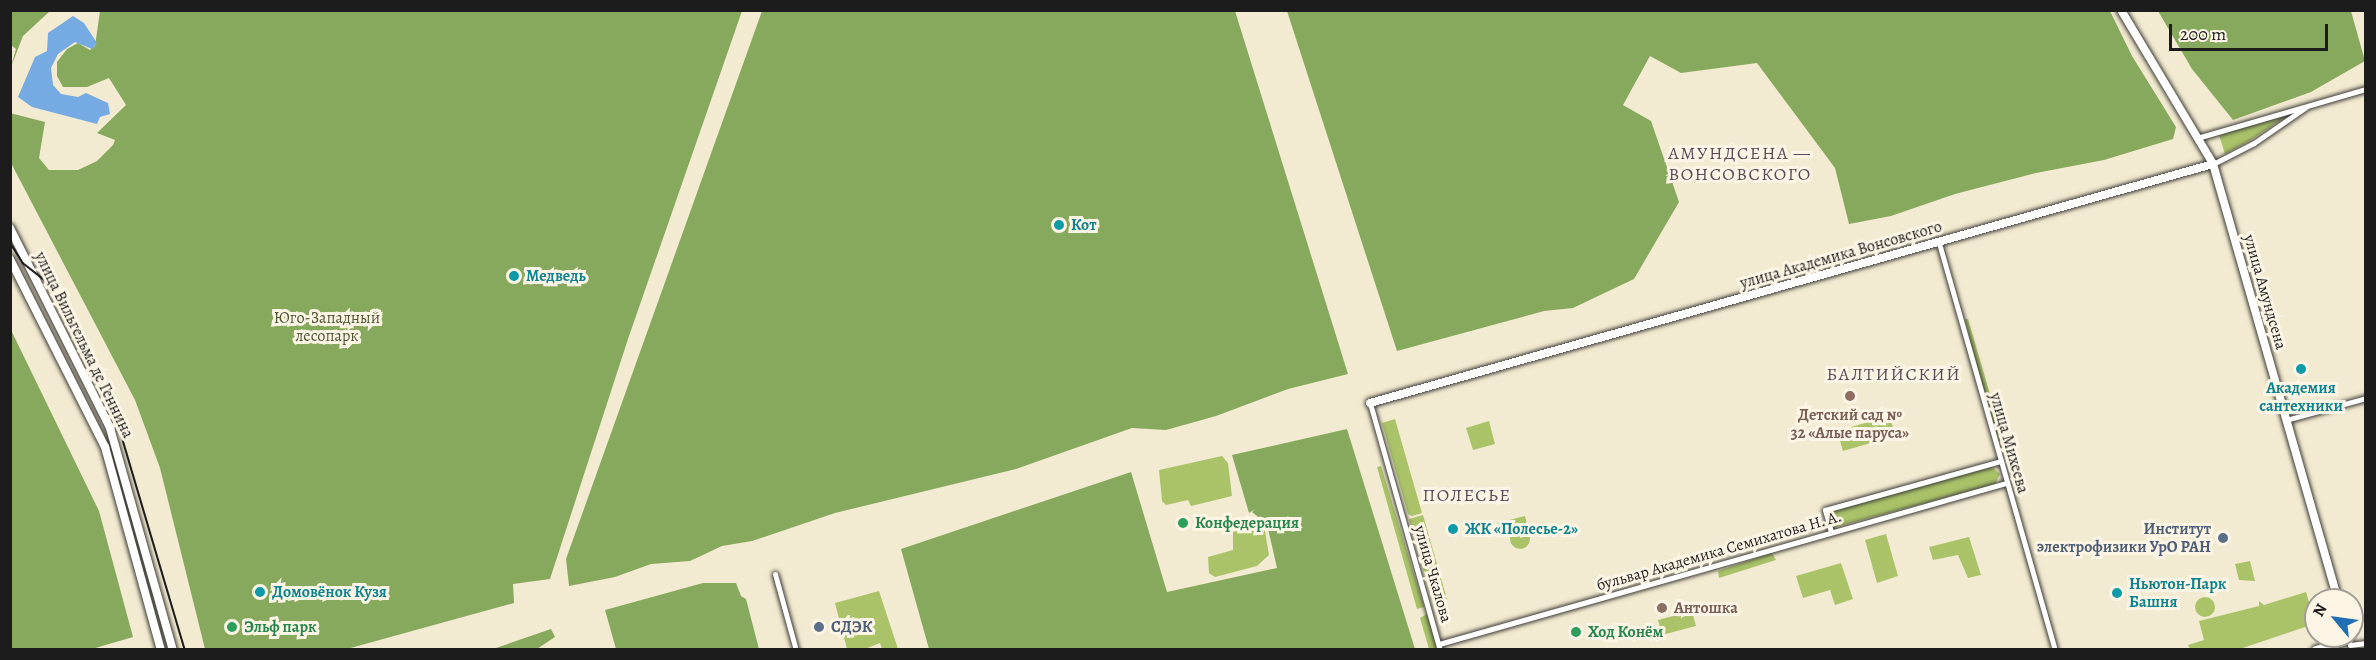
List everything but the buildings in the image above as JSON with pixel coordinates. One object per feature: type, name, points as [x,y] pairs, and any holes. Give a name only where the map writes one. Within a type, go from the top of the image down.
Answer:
[{"type":"main road","name":"улица Амундсена","points":[[2121,10],[2212,164],[2335,588]]},
{"type":"main road","name":"улица Академика Вонсовского","points":[[1370,403],[2212,164]]},
{"type":"main road","name":"улица Вильгельма де Геннина","points":[[10,228],[110,428],[173,650]]},
{"type":"main road","name":"улица Вильгельма де Геннина","points":[[10,259],[102,439],[161,650]]},
{"type":"street","name":"улица Академика Вонсовского","points":[[2197,138],[2366,89]]},
{"type":"street","name":"улица Академика Вонсовского","points":[[2212,164],[2254,142],[2307,106]]},
{"type":"street","name":"улица Михеева","points":[[1939,243],[2055,650]]},
{"type":"street","points":[[2286,420],[2366,398]]},
{"type":"street","name":"улица Чкалова","points":[[1370,403],[1439,647]]},
{"type":"street","name":"бульвар Академика Семихатова Н. А.","points":[[1831,532],[1825,510],[2000,461]]},
{"type":"street","name":"бульвар Академика Семихатова Н. А.","points":[[1439,647],[2006,483]]},
{"type":"street","points":[[775,574],[796,650]]},
{"type":"green space","points":[[11,10],[50,11],[23,36],[11,67],[16,49],[11,45]]},
{"type":"green space","name":"Юго-Западный лесопарк","points":[[100,11],[742,11],[628,339],[550,579],[513,584],[514,603],[347,649],[205,649],[160,468],[135,400],[11,163],[10,113],[45,122],[39,158],[49,170],[78,170],[97,161],[113,145],[115,140],[97,133],[126,105],[109,78],[87,87],[63,87],[57,76],[57,62],[67,49],[78,43],[90,50],[95,46]]},
{"type":"green space","points":[[762,11],[1235,11],[1348,374],[1288,389],[1216,416],[1166,430],[1132,428],[1016,469],[835,513],[752,541],[722,546],[690,561],[651,564],[615,577],[569,586],[566,559]]},
{"type":"green space","points":[[1287,11],[2110,11],[2132,56],[2176,127],[2173,139],[2104,160],[2036,173],[1955,194],[1891,216],[1849,224],[1835,168],[1757,63],[1681,73],[1650,56],[1623,105],[1651,121],[1679,202],[1634,279],[1573,308],[1544,311],[1397,351]]},
{"type":"green space","points":[[2158,11],[2351,11],[2365,61],[2311,92],[2233,120],[2192,69]]},
{"type":"green space","points":[[2288,115],[2251,140],[2225,154],[2219,135]]},
{"type":"green space","points":[[1965,319],[1968,319],[2006,449],[1999,452]]},
{"type":"green space","points":[[11,330],[99,511],[133,637],[92,649],[11,649]]},
{"type":"green space","points":[[1890,416],[1895,436],[1843,451],[1837,431]]},
{"type":"green space","points":[[1395,419],[1422,513],[1412,516],[1408,514],[1382,423]]},
{"type":"green space","points":[[1489,421],[1495,444],[1473,450],[1466,428]]},
{"type":"green space","points":[[1347,429],[1415,649],[929,649],[901,549],[1131,472],[1167,592],[1277,568],[1267,524],[1252,512],[1255,509],[1249,513],[1232,455]]},
{"type":"green space","points":[[1222,456],[1228,463],[1232,496],[1191,506],[1188,500],[1166,505],[1162,501],[1159,470]]},
{"type":"green space","points":[[1381,466],[1424,607],[1417,609],[1377,467]]},
{"type":"green space","points":[[1992,467],[2000,474],[1995,484],[1832,528],[1830,512]]},
{"type":"green space","points":[[1423,515],[1447,599],[1433,603],[1409,519]]},
{"type":"green space","points":[[1525,516],[1527,524],[1499,531],[1497,523]]},
{"type":"green space","points":[[1256,526],[1265,531],[1269,555],[1257,566],[1215,577],[1209,573],[1208,557],[1233,550],[1233,532]]},
{"type":"green space","points":[[1520,529],[1527,532],[1530,539],[1527,546],[1520,549],[1513,546],[1510,539],[1513,532]]},
{"type":"green space","points":[[1886,534],[1898,576],[1877,583],[1865,540]]},
{"type":"green space","points":[[1969,537],[1981,575],[1968,578],[1958,555],[1933,560],[1929,547]]},
{"type":"green space","points":[[1772,553],[1776,560],[1719,578],[1718,571]]},
{"type":"green space","points":[[2250,561],[2255,581],[2239,580],[2235,564]]},
{"type":"green space","points":[[1841,563],[1853,599],[1835,605],[1830,590],[1803,598],[1796,576]]},
{"type":"green space","points":[[703,583],[736,583],[741,596],[746,599],[759,649],[616,649],[605,610]]},
{"type":"green space","points":[[879,591],[898,649],[882,649],[880,643],[865,649],[847,649],[835,603]]},
{"type":"green space","points":[[2304,593],[2304,627],[2240,649],[2190,649],[2188,645],[2204,640],[2199,621],[2259,606],[2259,601],[2264,605]]},
{"type":"green space","points":[[2201,597],[2209,597],[2215,603],[2215,611],[2209,617],[2201,617],[2195,611],[2195,603]]},
{"type":"green space","points":[[1692,611],[1696,626],[1662,635],[1658,620]]},
{"type":"green space","points":[[1427,614],[1437,649],[1429,649],[1420,618]]},
{"type":"green space","points":[[551,629],[555,637],[537,649],[493,649]]},
{"type":"water","points":[[73,16],[84,23],[97,43],[92,49],[75,42],[58,54],[51,68],[53,85],[61,94],[78,97],[86,93],[108,103],[110,114],[100,117],[97,124],[32,107],[18,97],[35,57],[47,51],[48,33]]},
{"type":"tram line","points":[[10,242],[23,263],[47,282],[115,413],[185,650]]},
{"type":"place","name":"Кот","points":[[1059,225]]},
{"type":"place","name":"Медведь","points":[[514,276]]},
{"type":"place","name":"Академия сантехники","points":[[2301,369]]},
{"type":"place","name":"Детский сад № 32 «Алые паруса»","points":[[1850,396]]},
{"type":"place","name":"Конфедерация","points":[[1183,523]]},
{"type":"place","name":"ЖК «Полесье-2»","points":[[1453,529]]},
{"type":"place","name":"Институт электрофизики УрО РАН","points":[[2223,538]]},
{"type":"place","name":"Домовёнок Кузя","points":[[260,592]]},
{"type":"place","name":"Ньютон-Парк Башня","points":[[2117,593]]},
{"type":"place","name":"Антошка","points":[[1662,608]]},
{"type":"place","name":"Эльф парк","points":[[232,627]]},
{"type":"place","name":"СДЭК","points":[[819,627]]},
{"type":"place","name":"Ход Конём","points":[[1576,632]]},
{"type":"district","name":"АМУНДСЕНА — ВОНСОВСКОГО","points":[[1740,164]]},
{"type":"district","name":"БАЛТИЙСКИЙ","points":[[1894,374]]},
{"type":"district","name":"ПОЛЕСЬЕ","points":[[1467,495]]}]
